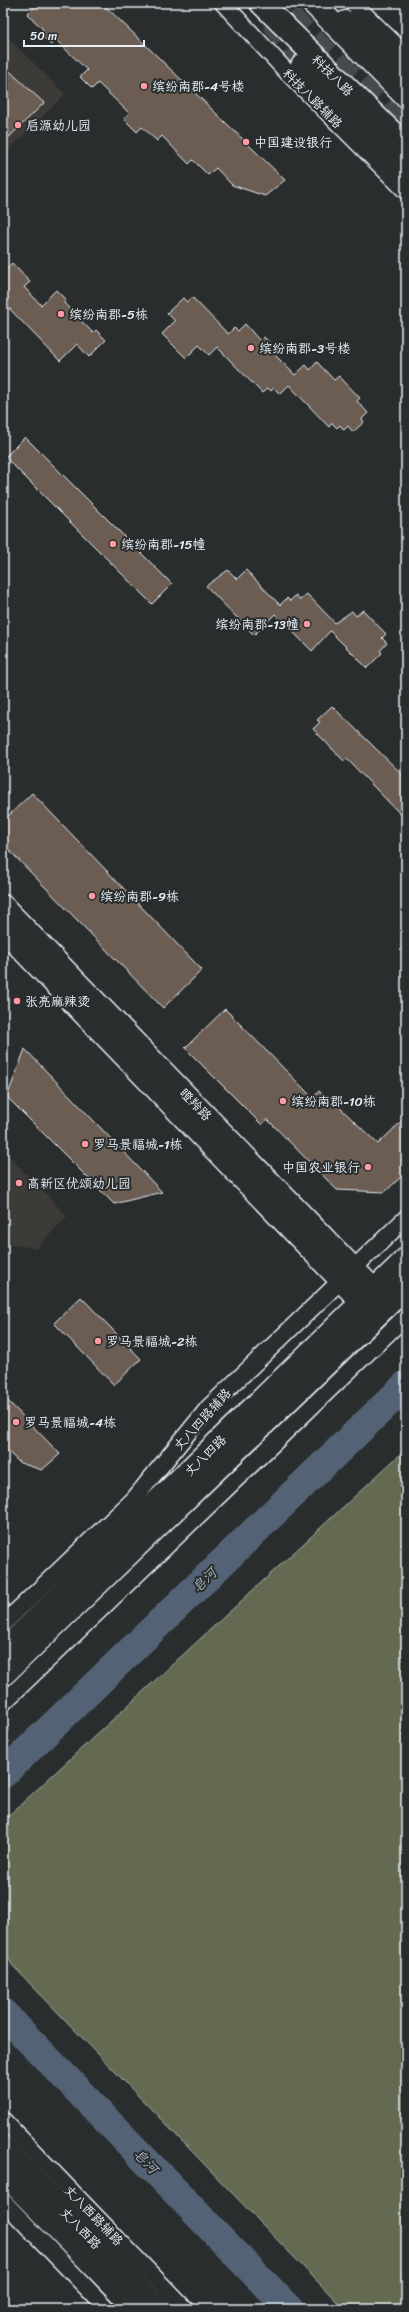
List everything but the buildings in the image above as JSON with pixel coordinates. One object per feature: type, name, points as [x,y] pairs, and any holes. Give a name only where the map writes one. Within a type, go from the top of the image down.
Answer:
[{"type":"main road","name":"科技八路","points":[[261,3],[406,146]]},
{"type":"main road","points":[[313,3],[406,97]]},
{"type":"main road","points":[[349,12],[406,81]]},
{"type":"main road","points":[[302,66],[406,169]]},
{"type":"main road","name":"丈八四路","points":[[3,1675],[381,1306],[406,1259]]},
{"type":"main road","name":"丈八四路","points":[[3,1651],[381,1306],[406,1287]]},
{"type":"main road","name":"丈八西路","points":[[3,2147],[160,2309]]},
{"type":"main road","name":"丈八西路","points":[[3,2173],[136,2309]]},
{"type":"street","name":"科技八路辅路","points":[[223,3],[287,72],[406,191]]},
{"type":"street","points":[[349,12],[406,55]]},
{"type":"street","name":"瞪羚路","points":[[3,905],[347,1274]]},
{"type":"street","name":"瞪羚路","points":[[3,931],[347,1274],[381,1306]]},
{"type":"street","name":"丈八四路辅路","points":[[3,1624],[134,1498],[209,1407],[406,1218]]},
{"type":"street","points":[[3,1703],[381,1306]]},
{"type":"street","name":"丈八西路辅路","points":[[3,2120],[185,2309]]},
{"type":"street","points":[[3,2201],[107,2309]]},
{"type":"shaded area","name":"启源幼儿园","points":[[3,33],[65,94],[3,156]]},
{"type":"shaded area","name":"高新区优颂幼儿园","points":[[3,1150],[67,1216],[36,1249],[3,1242]]},
{"type":"green space","points":[[406,1449],[406,2309],[344,2309],[12,1965],[3,1944],[3,1828],[6,1818]]},
{"type":"waterway","name":"皂河","points":[[3,1774],[406,1385]]},
{"type":"waterway","name":"皂河","points":[[3,2013],[289,2309]]},
{"type":"tunnel","points":[[289,15],[406,130]]},
{"type":"tunnel","points":[[272,21],[302,66]]},
{"type":"place","name":"缤纷南郡-4号楼","points":[[144,86]]},
{"type":"place","name":"启源幼儿园","points":[[18,125]]},
{"type":"place","name":"中国建设银行","points":[[246,142]]},
{"type":"place","name":"缤纷南郡-5栋","points":[[61,314]]},
{"type":"place","name":"缤纷南郡-3号楼","points":[[251,348]]},
{"type":"place","name":"缤纷南郡-15幢","points":[[113,544]]},
{"type":"place","name":"缤纷南郡-13幢","points":[[307,624]]},
{"type":"place","name":"缤纷南郡-9栋","points":[[92,896]]},
{"type":"place","name":"张亮麻辣烫","points":[[17,1001]]},
{"type":"place","name":"缤纷南郡-10栋","points":[[283,1101]]},
{"type":"place","name":"罗马景福城-1栋","points":[[85,1144]]},
{"type":"place","name":"中国农业银行","points":[[368,1167]]},
{"type":"place","name":"高新区优颂幼儿园","points":[[19,1183]]},
{"type":"place","name":"罗马景福城-2栋","points":[[98,1341]]},
{"type":"place","name":"罗马景福城-4栋","points":[[16,1422]]}]
